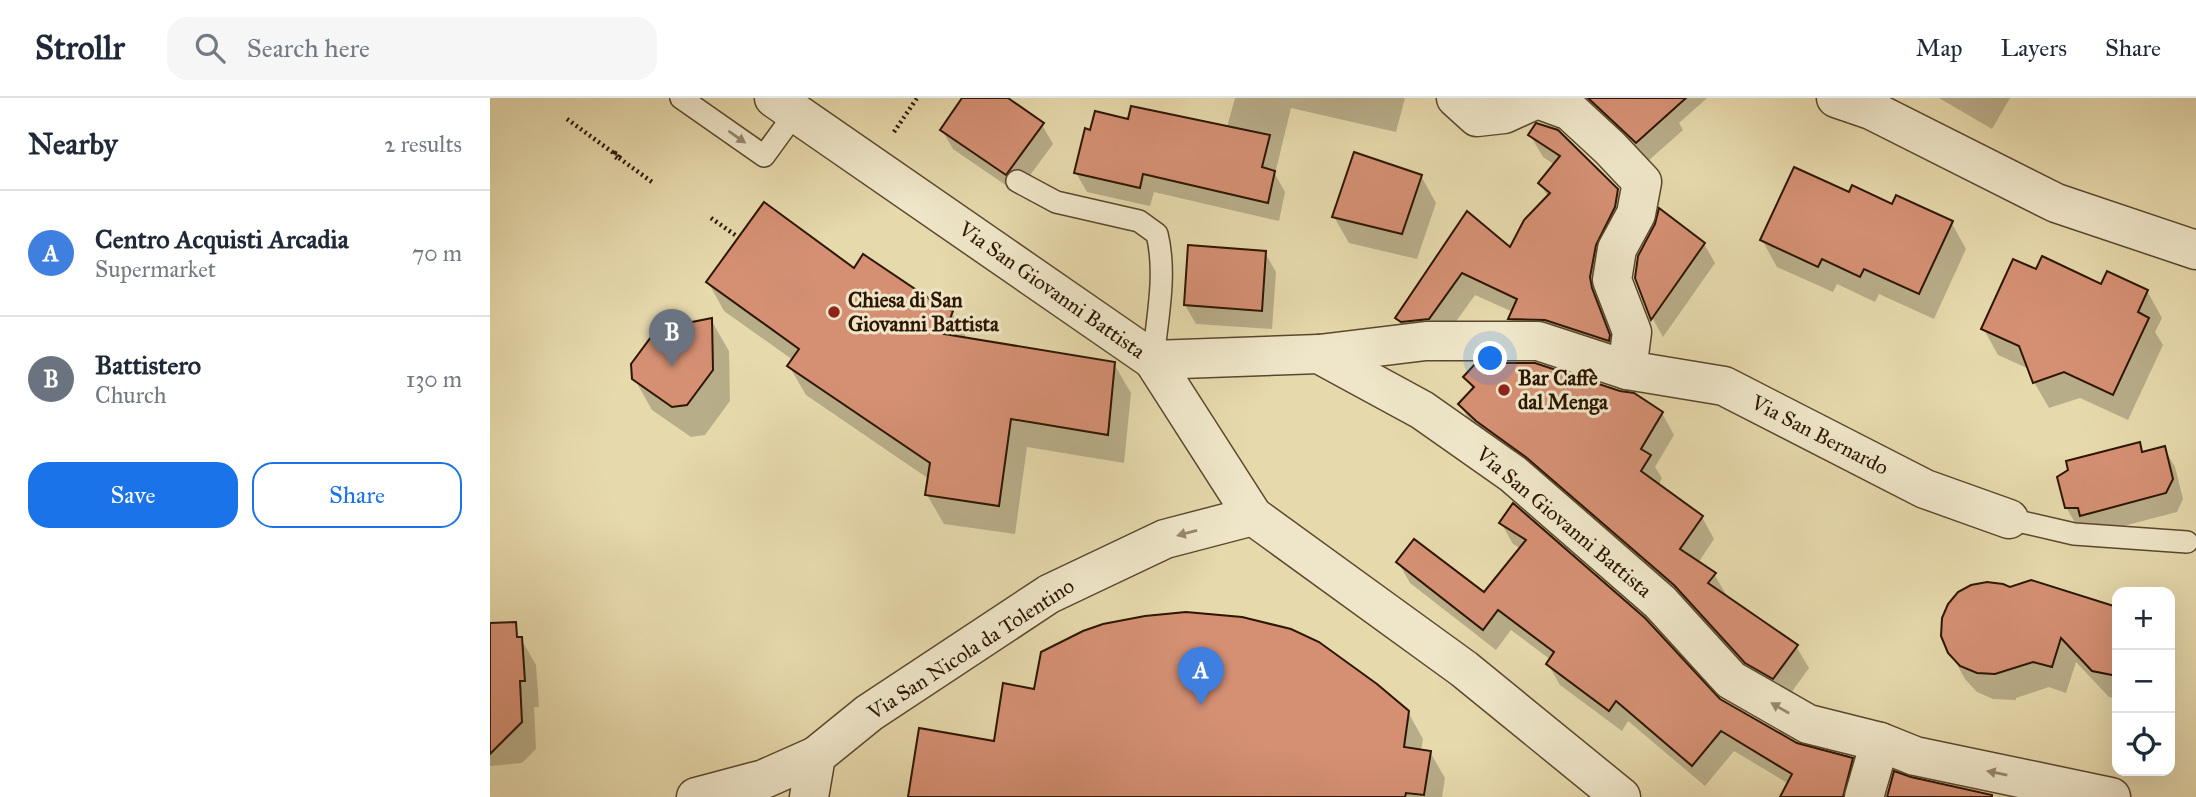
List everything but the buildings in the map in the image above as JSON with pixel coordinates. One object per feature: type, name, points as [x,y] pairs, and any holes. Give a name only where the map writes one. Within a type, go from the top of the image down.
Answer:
[{"type":"street","points":[[1456,98],[1477,117],[1504,114],[1537,99],[1570,111],[1642,182],[1636,214],[1617,249],[1612,280],[1632,332],[1627,370]]},
{"type":"street","points":[[1836,98],[1871,110],[2056,203],[2196,250]]},
{"type":"street","name":"Via San Giovanni Battista","points":[[785,105],[1153,360],[1319,354],[1422,410],[1513,474],[1660,602],[1731,680],[1808,724],[1880,741],[1915,756],[2111,797]]},
{"type":"street","name":"Via San Bernardo","points":[[1319,354],[1426,341],[1538,341],[1627,370],[1724,386],[1925,489],[2008,519]]},
{"type":"street","points":[[1153,360],[1253,516],[1464,669],[1621,797]]},
{"type":"street","name":"Via San Nicola da Tolentino","points":[[696,797],[764,779],[816,756],[869,713],[1049,594],[1165,539],[1253,516]]},
{"type":"street","points":[[1864,797],[1880,741]]},
{"type":"street","points":[[809,797],[816,756]]},
{"type":"lane","points":[[681,98],[764,156],[785,105]]},
{"type":"lane","points":[[1017,181],[1056,202],[1139,221],[1157,234],[1161,251],[1160,287],[1153,360]]},
{"type":"lane","points":[[2008,519],[2074,534],[2187,542]]},
{"type":"path","points":[[567,119],[652,182]]},
{"type":"path","points":[[711,218],[738,237]]},
{"type":"place","name":"Chiesa di San Giovanni Battista","points":[[834,312]]},
{"type":"place","name":"Battistero","points":[[672,367]]},
{"type":"place","name":"Bar Caffè dal Menga","points":[[1504,390]]},
{"type":"place","name":"Centro Acquisti Arcadia","points":[[1201,705]]}]
